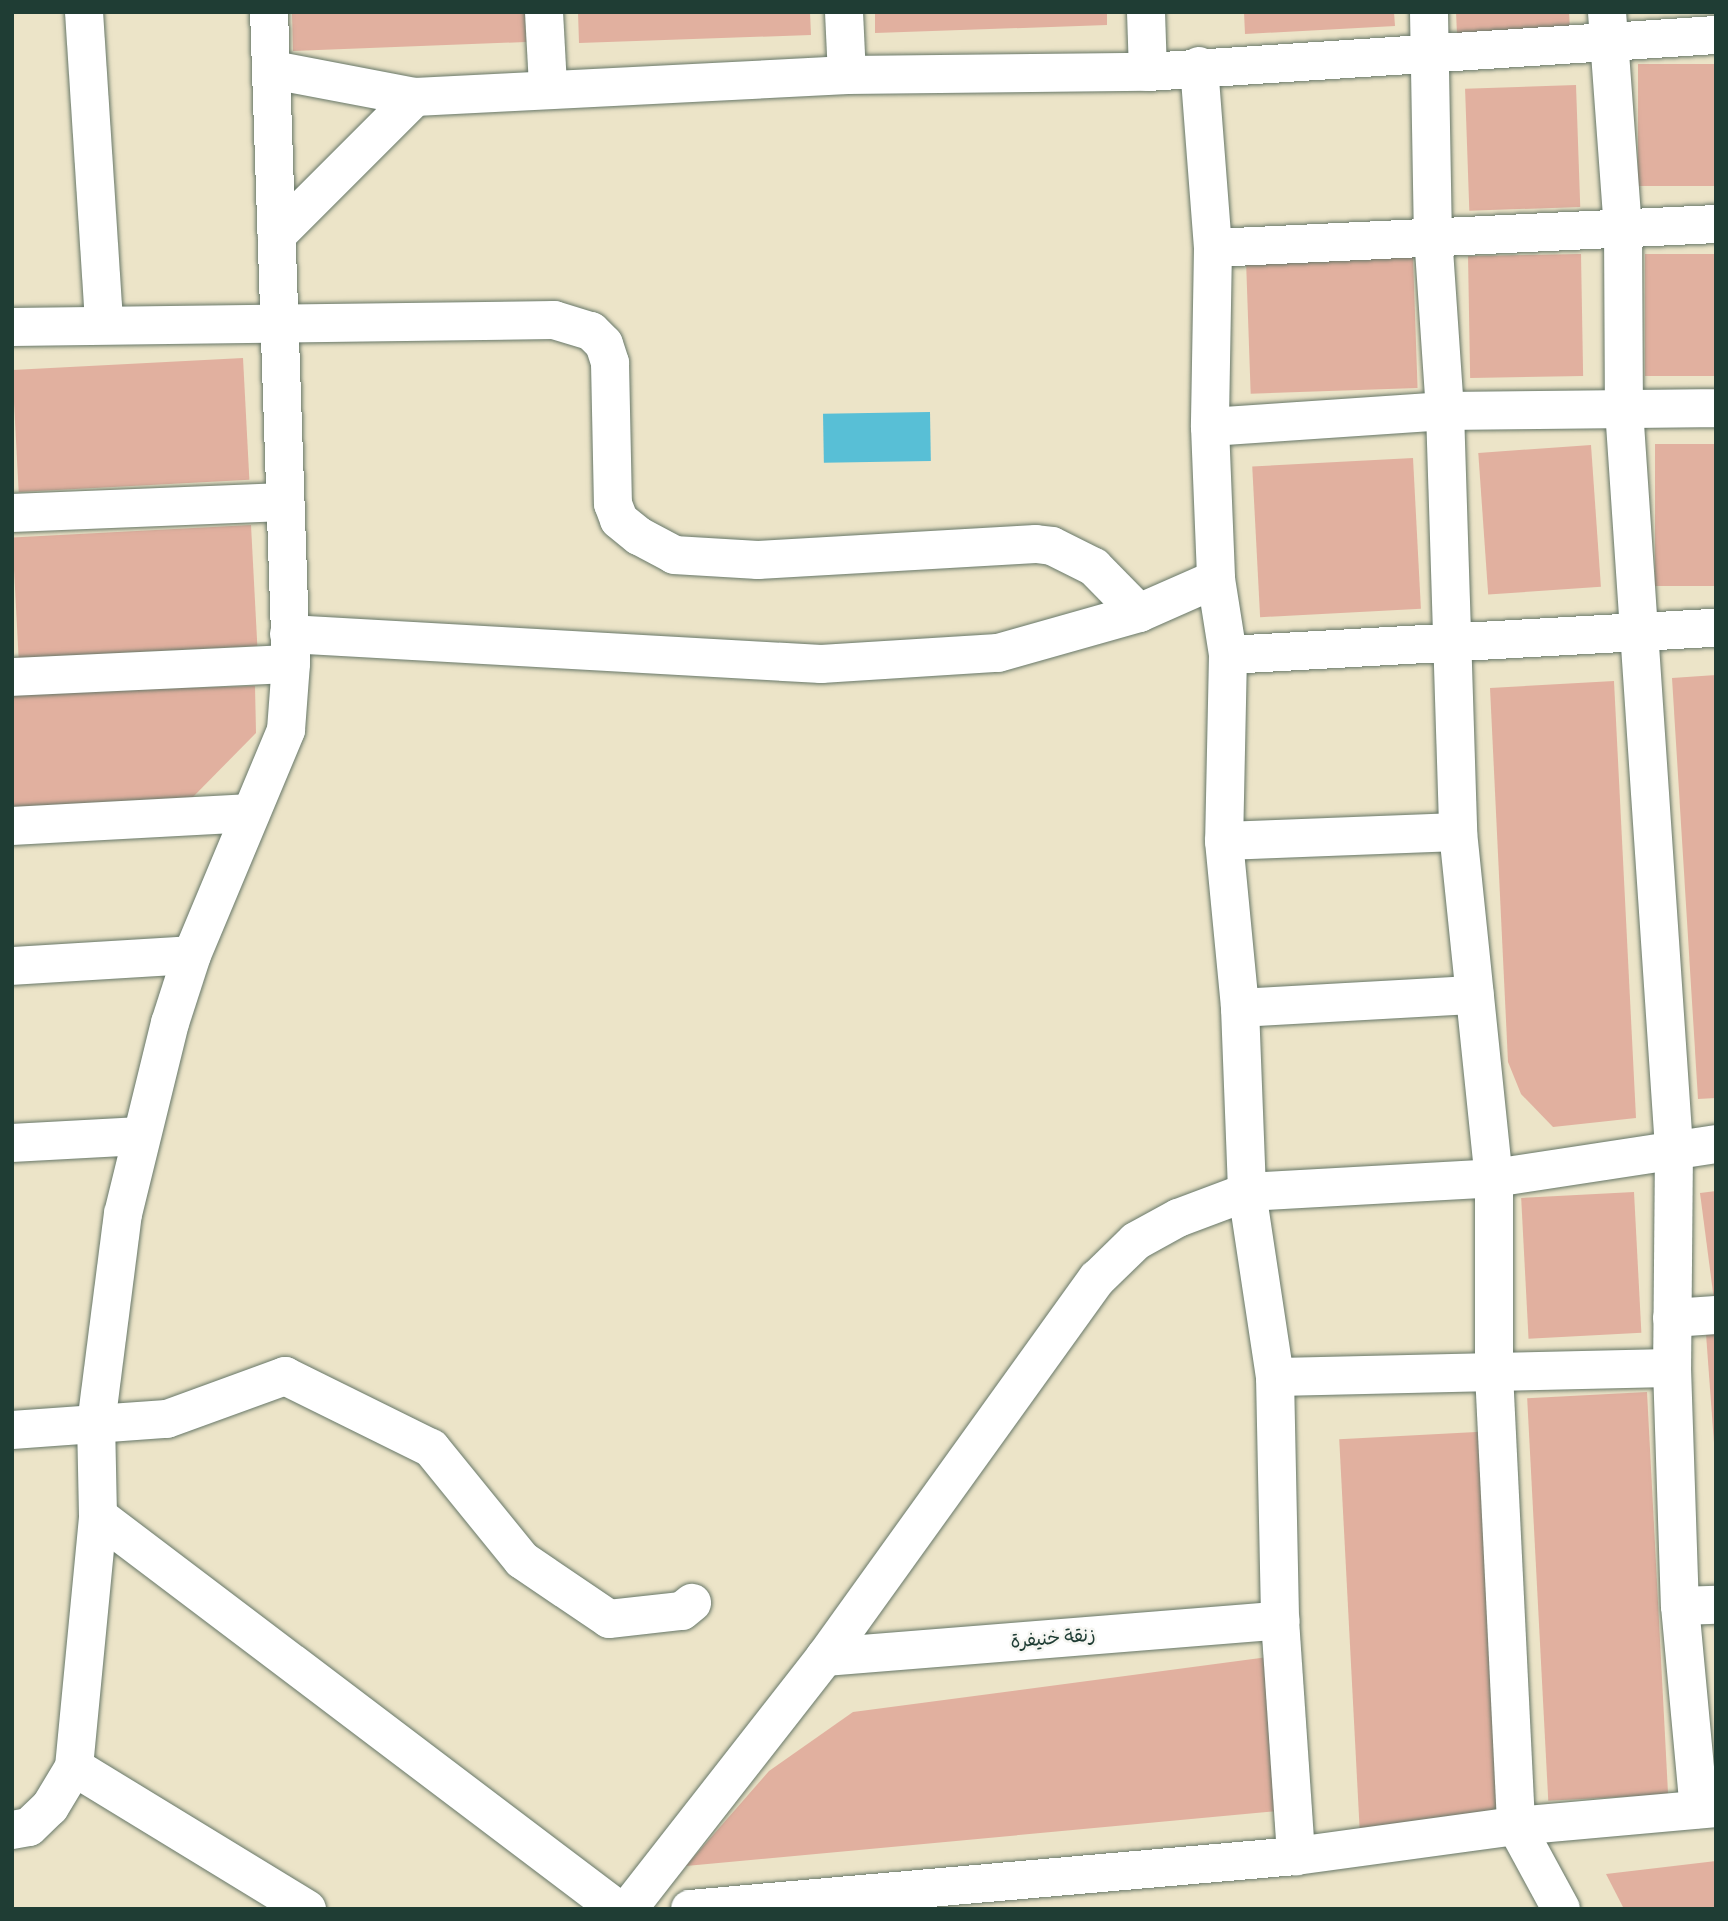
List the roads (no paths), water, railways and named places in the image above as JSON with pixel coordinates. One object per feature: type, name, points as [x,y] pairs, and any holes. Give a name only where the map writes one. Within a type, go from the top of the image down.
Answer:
[{"type":"street","points":[[84,12],[104,324]]},
{"type":"street","points":[[12,1830],[29,1827],[50,1807],[74,1767],[98,1516],[96,1424],[123,1214],[140,1136],[192,955],[286,730],[290,649],[269,12]]},
{"type":"street","points":[[544,12],[548,87]]},
{"type":"street","points":[[844,12],[847,75]]},
{"type":"street","points":[[1146,12],[1149,72]]},
{"type":"street","points":[[1429,12],[1433,235],[1445,411],[1458,832],[1494,1178],[1494,1373],[1516,1826],[1561,1909]]},
{"type":"street","points":[[273,70],[415,97],[548,87],[847,75],[1149,72],[1199,65],[1431,52],[1609,28],[1716,35]]},
{"type":"street","points":[[690,1909],[1057,1893],[1516,1826],[1708,1809],[1698,1605],[1672,1368],[1674,1149],[1642,632],[1624,410],[1623,228],[1609,28]]},
{"type":"street","points":[[1199,65],[1213,248],[1210,427],[1216,579],[1228,655],[1224,841],[1240,1008],[1247,1192],[1275,1377],[1280,1620],[1296,1856]]},
{"type":"street","points":[[277,235],[415,97]]},
{"type":"street","points":[[1213,248],[1433,235],[1716,224]]},
{"type":"street","points":[[12,327],[281,320],[554,320],[591,331],[604,344],[610,363],[609,472],[613,504],[619,520],[639,536],[674,555],[758,560],[1044,545],[1094,567],[1139,613]]},
{"type":"street","points":[[1210,427],[1445,411],[1716,408]]},
{"type":"street","points":[[12,513],[284,502]]},
{"type":"street","points":[[12,677],[290,649],[821,664],[998,653],[1139,613],[1216,579]]},
{"type":"street","points":[[1228,655],[1716,628]]},
{"type":"street","points":[[12,826],[251,813]]},
{"type":"street","points":[[1224,841],[1458,832]]},
{"type":"street","points":[[12,966],[192,955]]},
{"type":"street","points":[[1240,1008],[1475,995]]},
{"type":"street","points":[[12,1143],[140,1136]]},
{"type":"street","points":[[628,1909],[825,1657],[1097,1279],[1136,1241],[1178,1218],[1247,1192],[1494,1178],[1716,1144]]},
{"type":"street","points":[[1672,1318],[1716,1315]]},
{"type":"street","points":[[1275,1377],[1672,1368]]},
{"type":"street","points":[[12,1430],[167,1419],[285,1376],[431,1448],[522,1560],[609,1619],[682,1611],[692,1603]]},
{"type":"street","points":[[98,1516],[617,1909]]},
{"type":"street","name":"زنقة خنيفرة","points":[[825,1657],[1280,1620]]},
{"type":"street","points":[[74,1767],[304,1908]]},
{"type":"water","points":[[930,412],[931,461],[824,463],[823,414]]}]
